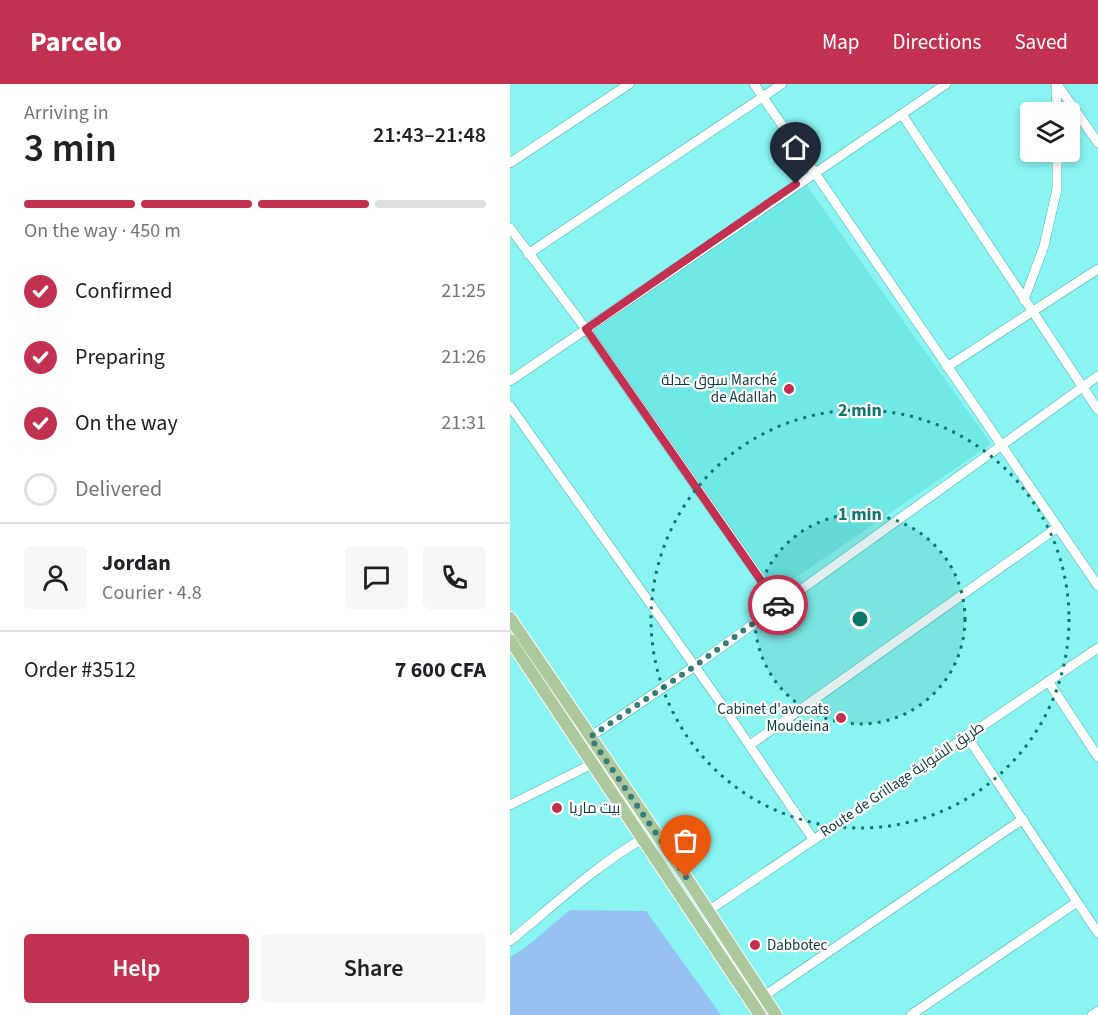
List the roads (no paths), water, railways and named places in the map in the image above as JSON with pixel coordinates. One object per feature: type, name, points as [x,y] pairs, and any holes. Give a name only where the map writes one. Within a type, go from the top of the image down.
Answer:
[{"type":"main road","points":[[510,618],[776,1015]]},
{"type":"main road","points":[[510,640],[591,765],[760,1015]]},
{"type":"street","points":[[510,163],[629,84]]},
{"type":"street","points":[[754,84],[1098,586]]},
{"type":"street","points":[[528,254],[782,84]]},
{"type":"street","points":[[510,381],[814,172],[903,116],[946,84]]},
{"type":"street","points":[[1057,84],[1057,102]]},
{"type":"street","points":[[1057,84],[1098,143]]},
{"type":"street","points":[[903,116],[1098,411]]},
{"type":"street","points":[[1024,300],[1044,246],[1057,189],[1057,162]]},
{"type":"street","points":[[510,228],[586,329],[779,604]]},
{"type":"street","points":[[947,367],[1098,269]]},
{"type":"street","points":[[590,737],[695,666],[1098,376]]},
{"type":"street","points":[[510,406],[695,666],[813,839]]},
{"type":"street","points":[[750,745],[1058,527]]},
{"type":"street","name":"Route de Grillage طريق الشواية","points":[[708,911],[1098,648]]},
{"type":"street","points":[[1048,681],[1098,757]]},
{"type":"street","points":[[966,735],[1098,933]]},
{"type":"street","points":[[510,805],[604,758]]},
{"type":"street","points":[[764,996],[1023,819]]},
{"type":"street","points":[[510,941],[577,887],[592,871],[642,839]]},
{"type":"street","points":[[911,1015],[1077,902]]},
{"type":"street","points":[[1092,1015],[1098,1011]]},
{"type":"place","name":"سوق عدلة Marché de Adallah","points":[[789,389]]},
{"type":"place","name":"Cabinet d'avocats Moudeina","points":[[841,718]]},
{"type":"place","name":"بيت ماريا","points":[[557,808]]},
{"type":"place","name":"Dabbotec","points":[[755,945]]}]
